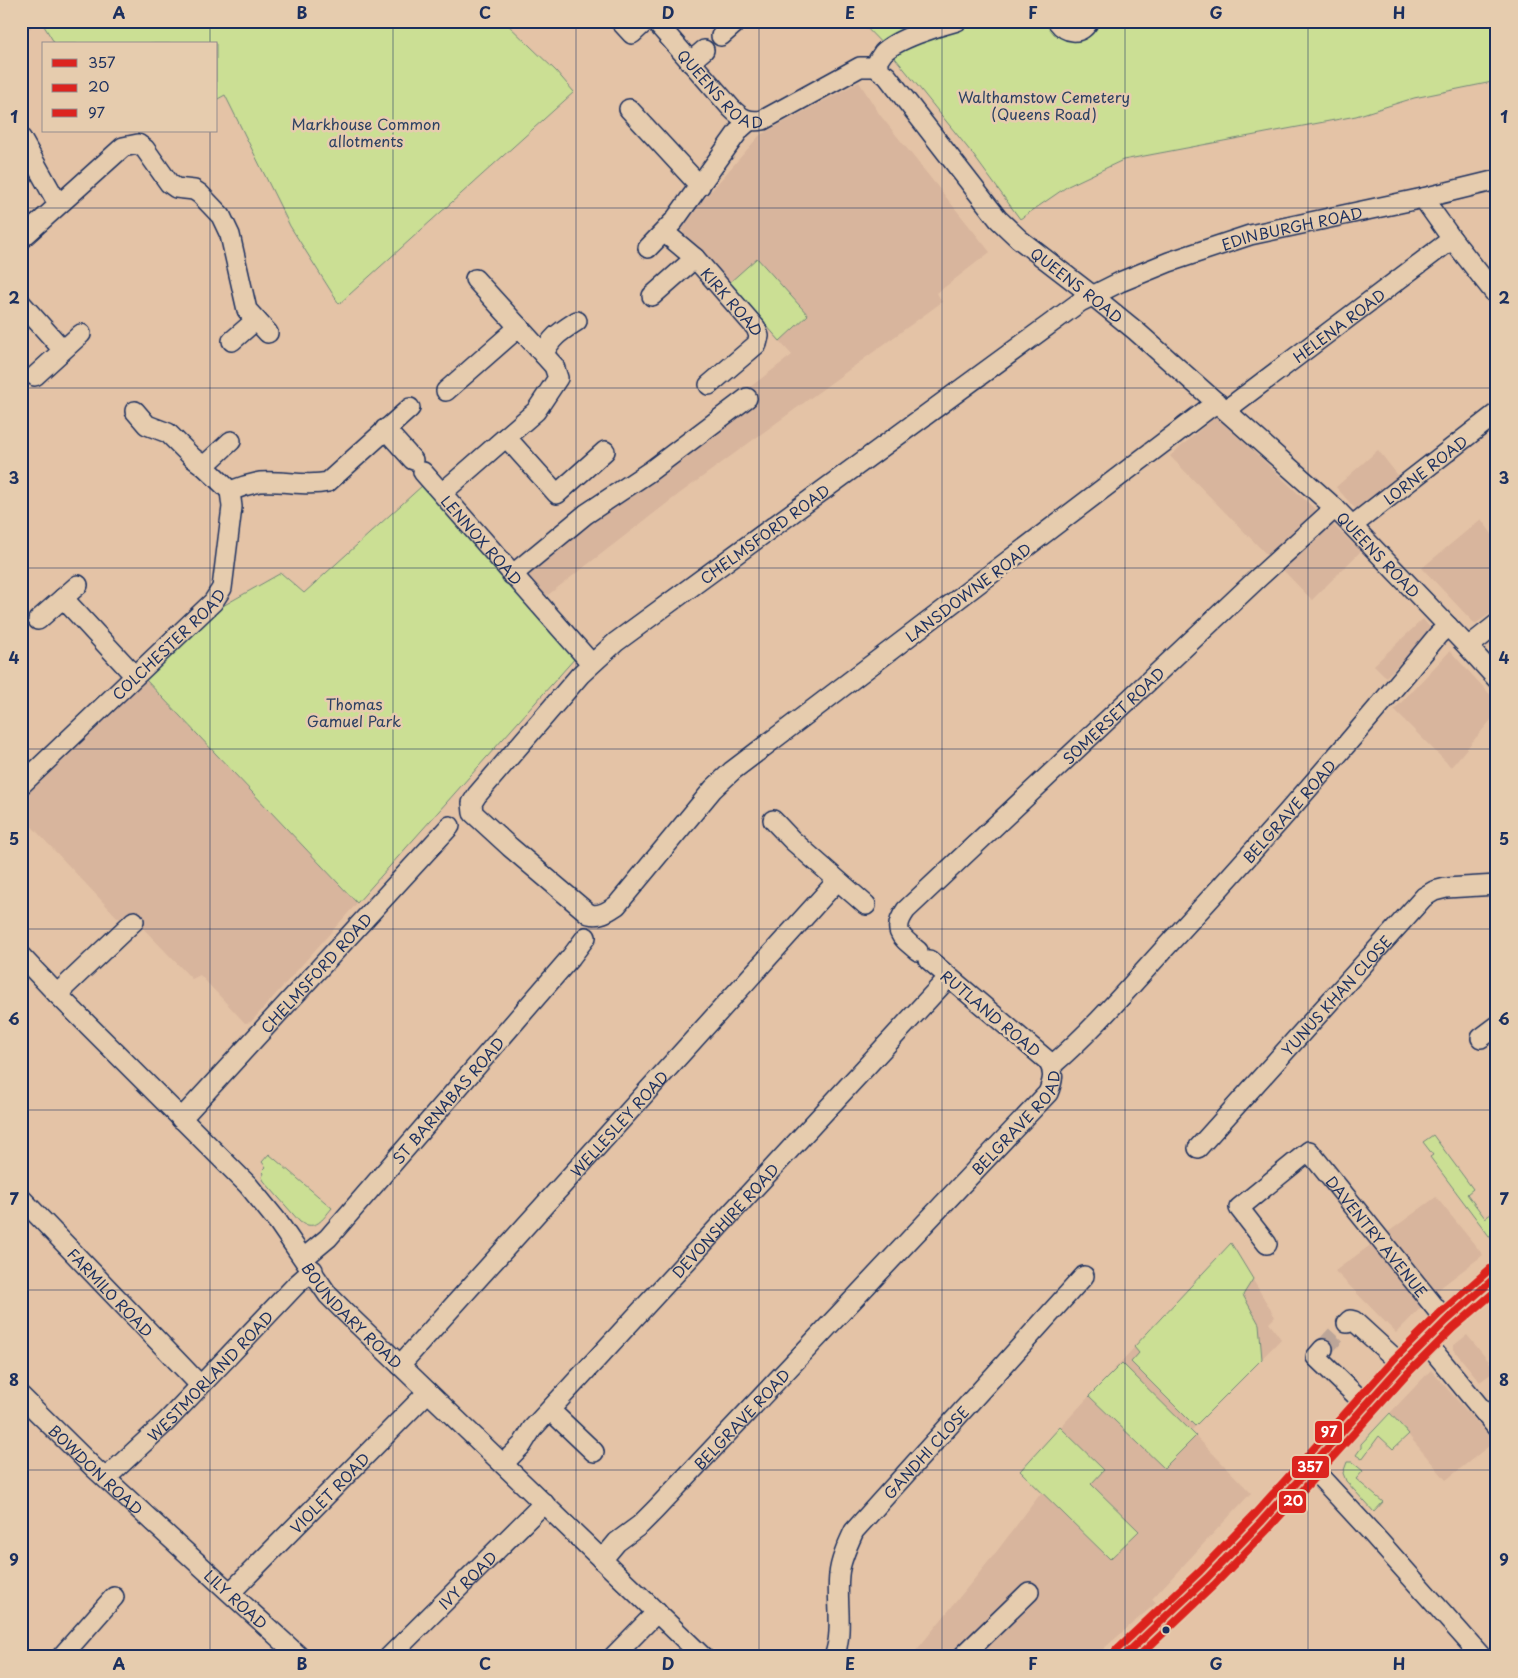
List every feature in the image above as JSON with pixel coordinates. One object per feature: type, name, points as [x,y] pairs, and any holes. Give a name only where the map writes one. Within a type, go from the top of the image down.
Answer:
[{"type":"main road","points":[[1124,1657],[1207,1578],[1261,1522],[1402,1365],[1446,1321],[1497,1276]]},
{"type":"street","points":[[620,21],[632,34],[646,21]]},
{"type":"street","name":"QUEENS ROAD","points":[[655,21],[731,108],[749,121],[763,120],[860,67],[875,67],[887,76],[998,219],[1019,239],[1093,296],[1222,406],[1335,508],[1468,646],[1497,679]]},
{"type":"street","points":[[721,36],[738,21]]},
{"type":"street","points":[[875,67],[882,54],[890,48],[927,30],[957,21]]},
{"type":"street","points":[[1057,21],[1063,29],[1074,32],[1086,26],[1089,21]]},
{"type":"street","points":[[690,62],[704,50]]},
{"type":"street","points":[[629,109],[700,186]]},
{"type":"street","points":[[648,248],[664,232],[700,186],[740,129],[749,121]]},
{"type":"street","points":[[21,138],[58,204]]},
{"type":"street","points":[[21,239],[123,147],[138,144],[145,149],[169,183],[176,188],[194,190],[221,216],[230,236],[247,310],[262,326],[232,341]]},
{"type":"street","name":"EDINBURGH ROAD","points":[[1093,296],[1120,282],[1168,262],[1250,236],[1497,180]]},
{"type":"street","points":[[1423,198],[1452,239],[1497,296]]},
{"type":"street","name":"KIRK ROAD","points":[[664,232],[695,258],[756,328],[759,336],[757,344],[709,385]]},
{"type":"street","name":"HELENA ROAD","points":[[1222,406],[1452,239]]},
{"type":"street","name":"KIRK ROAD","points":[[652,296],[695,258]]},
{"type":"street","name":"LENNOX ROAD","points":[[475,279],[544,354],[554,366],[558,378],[536,411],[442,493],[591,664]]},
{"type":"street","name":"CHELMSFORD ROAD","points":[[592,916],[478,819],[472,809],[472,803],[477,795],[591,664],[616,642],[1080,302],[1093,296]]},
{"type":"street","points":[[21,303],[63,350]]},
{"type":"street","points":[[544,354],[547,344],[577,321]]},
{"type":"street","points":[[446,391],[519,327]]},
{"type":"street","points":[[35,376],[81,334]]},
{"type":"street","points":[[512,574],[586,514],[649,472],[747,398]]},
{"type":"street","name":"LANSDOWNE ROAD","points":[[592,916],[606,912],[617,904],[719,782],[1209,408],[1222,406]]},
{"type":"street","points":[[135,411],[147,425],[168,433],[230,491],[262,482],[318,484],[328,482],[410,408]]},
{"type":"street","name":"LORNE ROAD","points":[[1353,525],[1497,412]]},
{"type":"street","points":[[385,429],[442,493]]},
{"type":"street","points":[[506,437],[557,494],[605,451]]},
{"type":"street","points":[[204,466],[231,441]]},
{"type":"street","name":"COLCHESTER ROAD","points":[[21,785],[214,602],[222,588],[232,507],[230,491]]},
{"type":"street","name":"SOMERSET ROAD","points":[[898,927],[899,921],[906,910],[1335,508]]},
{"type":"street","points":[[38,620],[78,585]]},
{"type":"street","points":[[63,598],[135,676]]},
{"type":"street","points":[[1468,646],[1497,624]]},
{"type":"street","name":"BELGRAVE ROAD","points":[[602,1560],[617,1542],[640,1526],[1048,1093],[1054,1077],[1051,1066],[1074,1045],[1236,870],[1362,728],[1438,635],[1448,626]]},
{"type":"street","points":[[773,820],[792,840],[866,905]]},
{"type":"street","name":"CHELMSFORD ROAD","points":[[181,1119],[450,826]]},
{"type":"street","name":"WELLESLEY ROAD","points":[[400,1365],[837,881]]},
{"type":"street","name":"YUNUS KHAN CLOSE","points":[[1198,1148],[1424,897],[1434,891],[1446,888],[1497,885]]},
{"type":"street","points":[[56,994],[134,921]]},
{"type":"street","name":"RUTLAND ROAD","points":[[898,927],[902,938],[1043,1056],[1051,1066]]},
{"type":"street","name":"ST BARNABAS ROAD","points":[[308,1264],[328,1238],[571,957],[586,937]]},
{"type":"street","name":"BOUNDARY ROAD","points":[[21,956],[56,994],[248,1185],[278,1222],[334,1301],[703,1657]]},
{"type":"street","name":"DEVONSHIRE ROAD","points":[[503,1464],[522,1445],[532,1430],[550,1410],[948,978]]},
{"type":"street","points":[[1481,1038],[1497,1026]]},
{"type":"street","name":"DAVENTRY AVENUE","points":[[1267,1244],[1239,1208],[1309,1151],[1446,1321]]},
{"type":"street","name":"FARMILO ROAD","points":[[21,1198],[200,1385]]},
{"type":"street","name":"WESTMORLAND ROAD","points":[[106,1478],[166,1422],[296,1284],[308,1264]]},
{"type":"street","name":"GANDHI CLOSE","points":[[834,1657],[838,1646],[839,1631],[839,1573],[854,1531],[1084,1276]]},
{"type":"street","points":[[1347,1323],[1350,1320],[1354,1320],[1402,1365]]},
{"type":"street","points":[[1426,1342],[1497,1428]]},
{"type":"street","points":[[1323,1349],[1316,1357],[1366,1405]]},
{"type":"street","name":"VIOLET ROAD","points":[[231,1592],[428,1392]]},
{"type":"street","name":"BOWDON ROAD","points":[[21,1396],[174,1540]]},
{"type":"street","points":[[550,1410],[594,1452]]},
{"type":"street","points":[[1311,1467],[1359,1518],[1482,1657]]},
{"type":"street","name":"IVY ROAD","points":[[389,1657],[544,1503]]},
{"type":"street","name":"LILY ROAD","points":[[174,1540],[300,1657]]},
{"type":"street","points":[[962,1657],[1029,1592]]},
{"type":"street","points":[[61,1657],[114,1598]]},
{"type":"street","points":[[613,1657],[657,1612]]},
{"type":"shaded area","points":[[21,21],[38,21],[21,36]]},
{"type":"shaded area","points":[[859,82],[880,115],[990,252],[937,293],[942,302],[679,494],[544,598],[515,567],[792,355],[685,238],[681,225],[760,135]]},
{"type":"shaded area","points":[[1216,416],[1317,511],[1269,557],[1170,456]]},
{"type":"shaded area","points":[[1378,450],[1400,478],[1358,512],[1336,487]]},
{"type":"shaded area","points":[[1481,519],[1497,541],[1497,609],[1475,624],[1422,568]]},
{"type":"shaded area","points":[[1331,523],[1361,551],[1312,600],[1282,569]]},
{"type":"shaded area","points":[[1423,619],[1433,631],[1386,677],[1374,665]]},
{"type":"shaded area","points":[[1497,636],[1497,656],[1487,644]]},
{"type":"shaded area","points":[[1450,651],[1497,702],[1497,713],[1451,767],[1394,710]]},
{"type":"shaded area","points":[[145,679],[357,903],[251,1022],[245,1023],[200,975],[192,979],[140,925],[131,918],[118,918],[21,815],[21,800]]},
{"type":"shaded area","points":[[1436,1197],[1483,1255],[1440,1288],[1396,1333],[1335,1271]]},
{"type":"shaded area","points":[[1231,1243],[1275,1317],[1269,1323],[1281,1339],[1191,1431],[1251,1493],[1152,1599],[1156,1603],[1094,1657],[911,1657],[997,1551],[1041,1493],[1020,1471]]},
{"type":"shaded area","points":[[1467,1335],[1496,1370],[1480,1382],[1454,1350],[1453,1346]]},
{"type":"shaded area","points":[[1431,1370],[1494,1442],[1446,1480],[1390,1413]]},
{"type":"green space","name":"Markhouse Common allotments","points":[[41,21],[504,21],[556,71],[574,92],[339,304],[290,226],[225,95],[218,99],[218,42],[54,42]]},
{"type":"green space","name":"Walthamstow Cemetery (Queens Road)","points":[[860,21],[1497,21],[1497,81],[1414,98],[1356,116],[1123,160],[1068,186],[1020,219],[971,152],[892,54]]},
{"type":"green space","points":[[757,258],[808,315],[780,341],[729,283]]},
{"type":"green space","name":"Thomas Gamuel Park","points":[[423,485],[576,657],[357,903],[145,679],[221,607],[281,573],[304,593]]},
{"type":"green space","points":[[1433,1135],[1473,1189],[1467,1194],[1485,1218],[1497,1210],[1497,1243],[1495,1244],[1430,1157],[1433,1155],[1423,1142]]},
{"type":"green space","points":[[269,1154],[332,1208],[318,1223],[310,1225],[300,1222],[264,1181],[262,1177],[264,1173],[262,1171],[266,1167],[262,1162]]},
{"type":"green space","points":[[1231,1243],[1253,1279],[1243,1295],[1259,1324],[1262,1359],[1195,1426],[1131,1362],[1139,1353],[1134,1347]]},
{"type":"green space","points":[[1122,1363],[1196,1436],[1164,1468],[1089,1396]]},
{"type":"green space","points":[[1390,1413],[1409,1434],[1393,1449],[1379,1436],[1362,1459],[1356,1455],[1361,1448],[1361,1444]]},
{"type":"green space","points":[[1060,1427],[1104,1470],[1091,1484],[1139,1531],[1110,1559],[1020,1471]]},
{"type":"green space","points":[[1347,1462],[1352,1462],[1363,1471],[1356,1479],[1383,1502],[1374,1512],[1346,1481],[1343,1473]]},
{"type":"tunnel","points":[[1323,1349],[1347,1323]]},
{"type":"transit line","name":"97","points":[[1116,1650],[1200,1571],[1254,1515],[1395,1358],[1439,1314],[1490,1269]]},
{"type":"transit line","name":"357","points":[[1123,1657],[1207,1578],[1261,1522],[1402,1365],[1446,1321],[1497,1276]]},
{"type":"transit line","name":"20","points":[[1138,1657],[1214,1585],[1268,1529],[1409,1372],[1453,1328],[1497,1290]]}]
